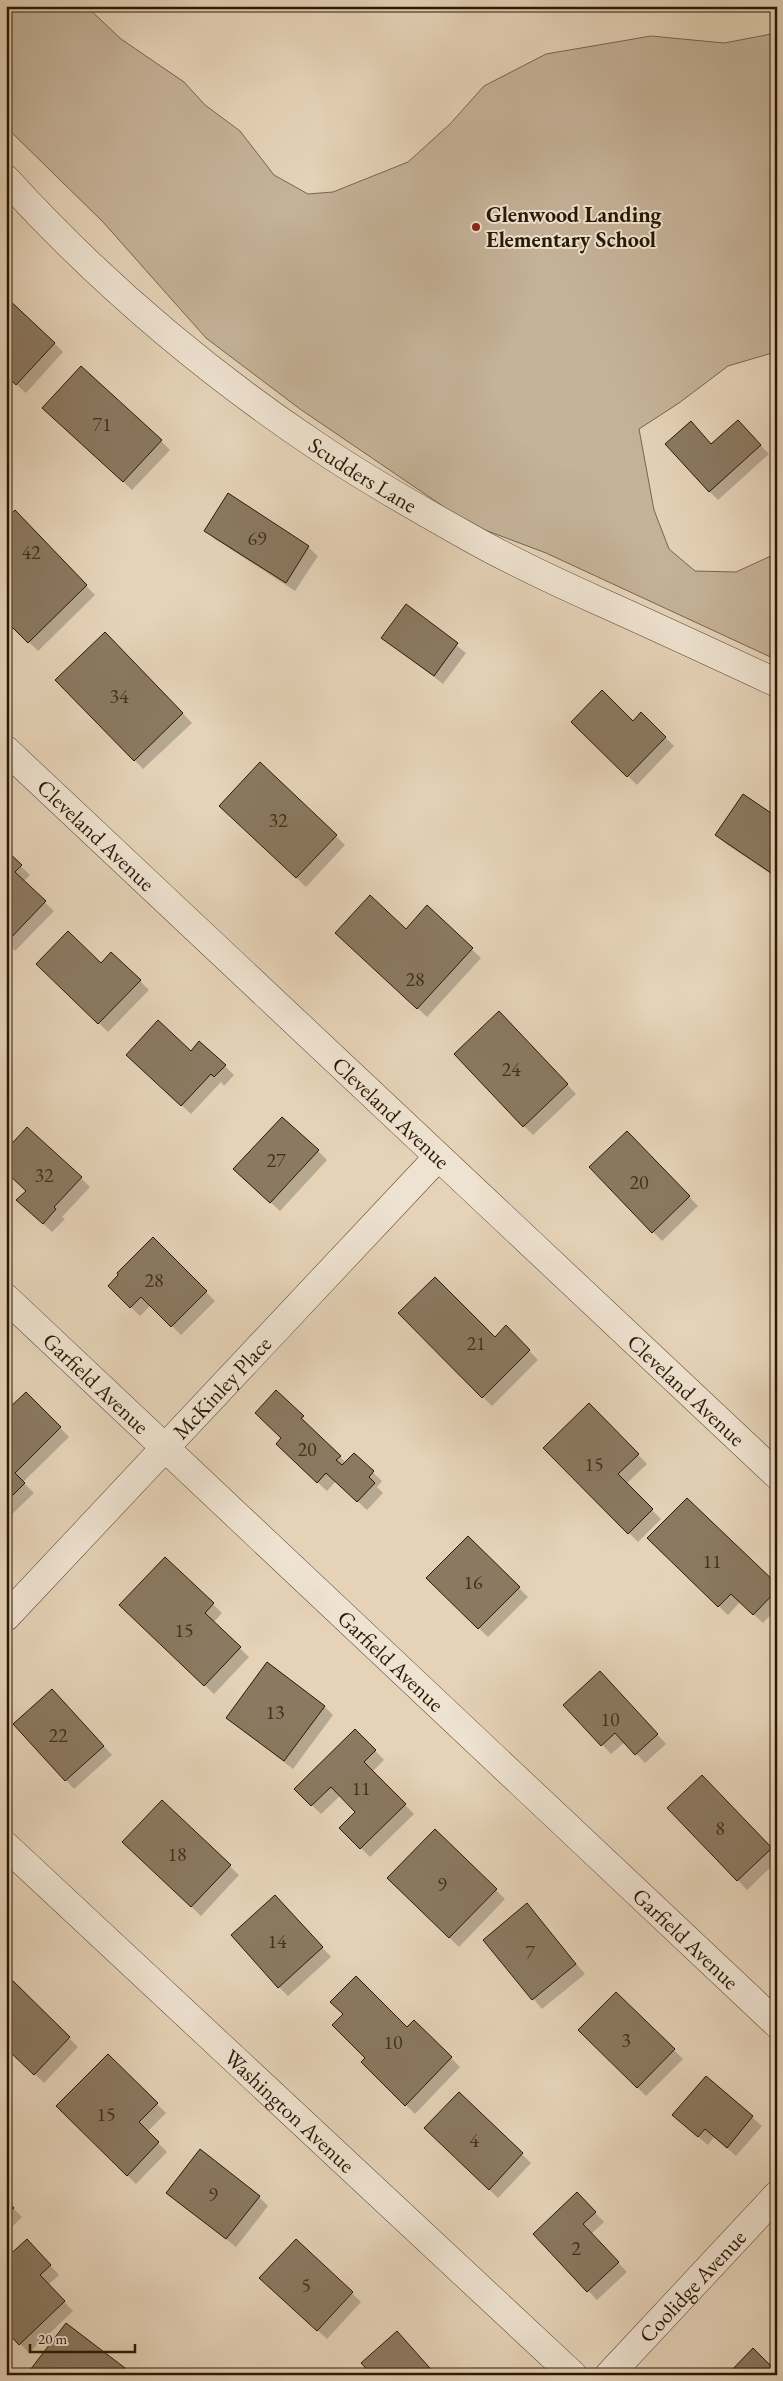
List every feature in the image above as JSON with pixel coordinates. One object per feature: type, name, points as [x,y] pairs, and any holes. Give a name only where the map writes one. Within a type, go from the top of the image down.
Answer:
[{"type":"street","name":"Scudders Lane","points":[[6,179],[92,265],[180,342],[245,395],[318,447],[466,536],[562,584],[777,683]]},
{"type":"street","name":"Cleveland Avenue","points":[[6,750],[777,1475]]},
{"type":"street","name":"McKinley Place","points":[[6,1617],[438,1157]]},
{"type":"street","name":"Garfield Avenue","points":[[6,1298],[777,2024]]},
{"type":"street","name":"Washington Avenue","points":[[6,1846],[573,2375]]},
{"type":"street","name":"Coolidge Avenue","points":[[609,2375],[777,2195]]},
{"type":"shaded area","name":"Glenwood Landing Elementary School","points":[[6,6],[86,6],[121,39],[184,82],[205,105],[240,131],[274,175],[308,194],[333,192],[408,162],[450,124],[484,86],[546,54],[651,36],[724,43],[777,33],[777,355],[772,353],[728,366],[679,403],[639,429],[654,510],[669,549],[695,571],[736,572],[773,555],[772,590],[777,598],[777,660],[546,553],[469,524],[300,409],[206,338],[103,222],[6,127]]},
{"type":"building","points":[[6,297],[55,343],[16,385],[6,375]]},
{"type":"building","points":[[81,366],[162,440],[123,482],[42,408]]},
{"type":"building","points":[[738,420],[761,445],[709,492],[665,444],[691,421],[711,444]]},
{"type":"building","points":[[228,493],[309,546],[286,583],[204,531]]},
{"type":"building","points":[[15,510],[87,585],[28,643],[6,621],[6,519]]},
{"type":"building","points":[[406,604],[458,643],[434,676],[381,638]]},
{"type":"building","points":[[105,632],[183,713],[134,761],[55,680]]},
{"type":"building","points":[[602,690],[633,721],[641,712],[666,737],[627,777],[571,722]]},
{"type":"building","points":[[260,762],[337,835],[296,878],[219,806]]},
{"type":"building","points":[[743,794],[777,817],[777,877],[715,835]]},
{"type":"building","points":[[6,850],[22,865],[15,872],[46,901],[6,943]]},
{"type":"building","points":[[370,895],[406,929],[427,905],[473,948],[417,1009],[335,933]]},
{"type":"building","points":[[68,931],[101,963],[111,952],[141,980],[98,1024],[36,964]]},
{"type":"building","points":[[499,1011],[568,1084],[523,1127],[454,1054]]},
{"type":"building","points":[[158,1020],[191,1051],[199,1041],[226,1065],[214,1077],[211,1074],[181,1106],[126,1055]]},
{"type":"building","points":[[282,1117],[319,1150],[270,1203],[233,1169]]},
{"type":"building","points":[[27,1127],[82,1177],[54,1207],[56,1209],[43,1224],[16,1200],[26,1191],[6,1172],[6,1150]]},
{"type":"building","points":[[627,1131],[690,1196],[652,1233],[589,1167]]},
{"type":"building","points":[[153,1237],[207,1291],[171,1327],[141,1297],[130,1308],[108,1286],[118,1275],[117,1273]]},
{"type":"building","points":[[435,1277],[495,1337],[506,1325],[530,1350],[482,1398],[398,1313]]},
{"type":"building","points":[[276,1390],[304,1416],[301,1418],[341,1456],[336,1460],[342,1465],[354,1453],[374,1471],[369,1477],[375,1483],[357,1502],[326,1473],[317,1483],[276,1444],[281,1438],[255,1413]]},
{"type":"building","points":[[26,1392],[61,1427],[15,1473],[25,1483],[6,1502],[6,1411]]},
{"type":"building","points":[[589,1403],[639,1454],[618,1474],[653,1509],[628,1534],[543,1448]]},
{"type":"building","points":[[687,1498],[777,1584],[777,1590],[753,1615],[731,1594],[718,1607],[647,1538]]},
{"type":"building","points":[[468,1536],[520,1587],[478,1629],[426,1578]]},
{"type":"building","points":[[165,1557],[214,1603],[205,1613],[241,1647],[204,1686],[119,1605]]},
{"type":"building","points":[[267,1662],[325,1706],[284,1761],[226,1718]]},
{"type":"building","points":[[600,1671],[658,1734],[635,1755],[615,1733],[601,1746],[563,1705]]},
{"type":"building","points":[[52,1689],[104,1746],[65,1781],[13,1724]]},
{"type":"building","points":[[355,1729],[376,1750],[364,1762],[406,1804],[360,1849],[339,1828],[355,1812],[331,1787],[311,1806],[294,1789]]},
{"type":"building","points":[[702,1775],[772,1848],[737,1881],[667,1808]]},
{"type":"building","points":[[162,1800],[231,1865],[191,1907],[122,1842]]},
{"type":"building","points":[[435,1829],[497,1889],[449,1938],[387,1878]]},
{"type":"building","points":[[275,1895],[323,1947],[278,1988],[231,1935]]},
{"type":"building","points":[[527,1903],[576,1964],[532,2000],[483,1940]]},
{"type":"building","points":[[7,1975],[70,2037],[34,2075],[6,2048]]},
{"type":"building","points":[[356,1976],[407,2027],[414,2020],[452,2057],[405,2106],[361,2062],[365,2058],[332,2025],[343,2014],[330,2002]]},
{"type":"building","points":[[616,1992],[675,2049],[637,2088],[578,2030]]},
{"type":"building","points":[[108,2054],[158,2103],[139,2122],[159,2142],[127,2176],[56,2106]]},
{"type":"building","points":[[706,2076],[753,2116],[727,2148],[705,2129],[698,2137],[672,2115]]},
{"type":"building","points":[[459,2092],[523,2153],[489,2190],[424,2128]]},
{"type":"building","points":[[200,2149],[260,2196],[226,2239],[166,2193]]},
{"type":"building","points":[[577,2192],[596,2212],[583,2224],[619,2262],[587,2292],[533,2234]]},
{"type":"building","points":[[6,2199],[14,2208],[6,2216]]},
{"type":"building","points":[[27,2239],[51,2265],[40,2275],[65,2301],[19,2345],[6,2331],[6,2258]]},
{"type":"building","points":[[296,2239],[353,2292],[317,2331],[259,2278]]},
{"type":"building","points":[[66,2323],[125,2368],[120,2375],[27,2374]]},
{"type":"building","points":[[397,2331],[436,2375],[372,2375],[361,2363]]},
{"type":"building","points":[[753,2348],[777,2372],[777,2375],[727,2375]]},
{"type":"place","name":"Glenwood Landing Elementary School","points":[[476,227]]}]
